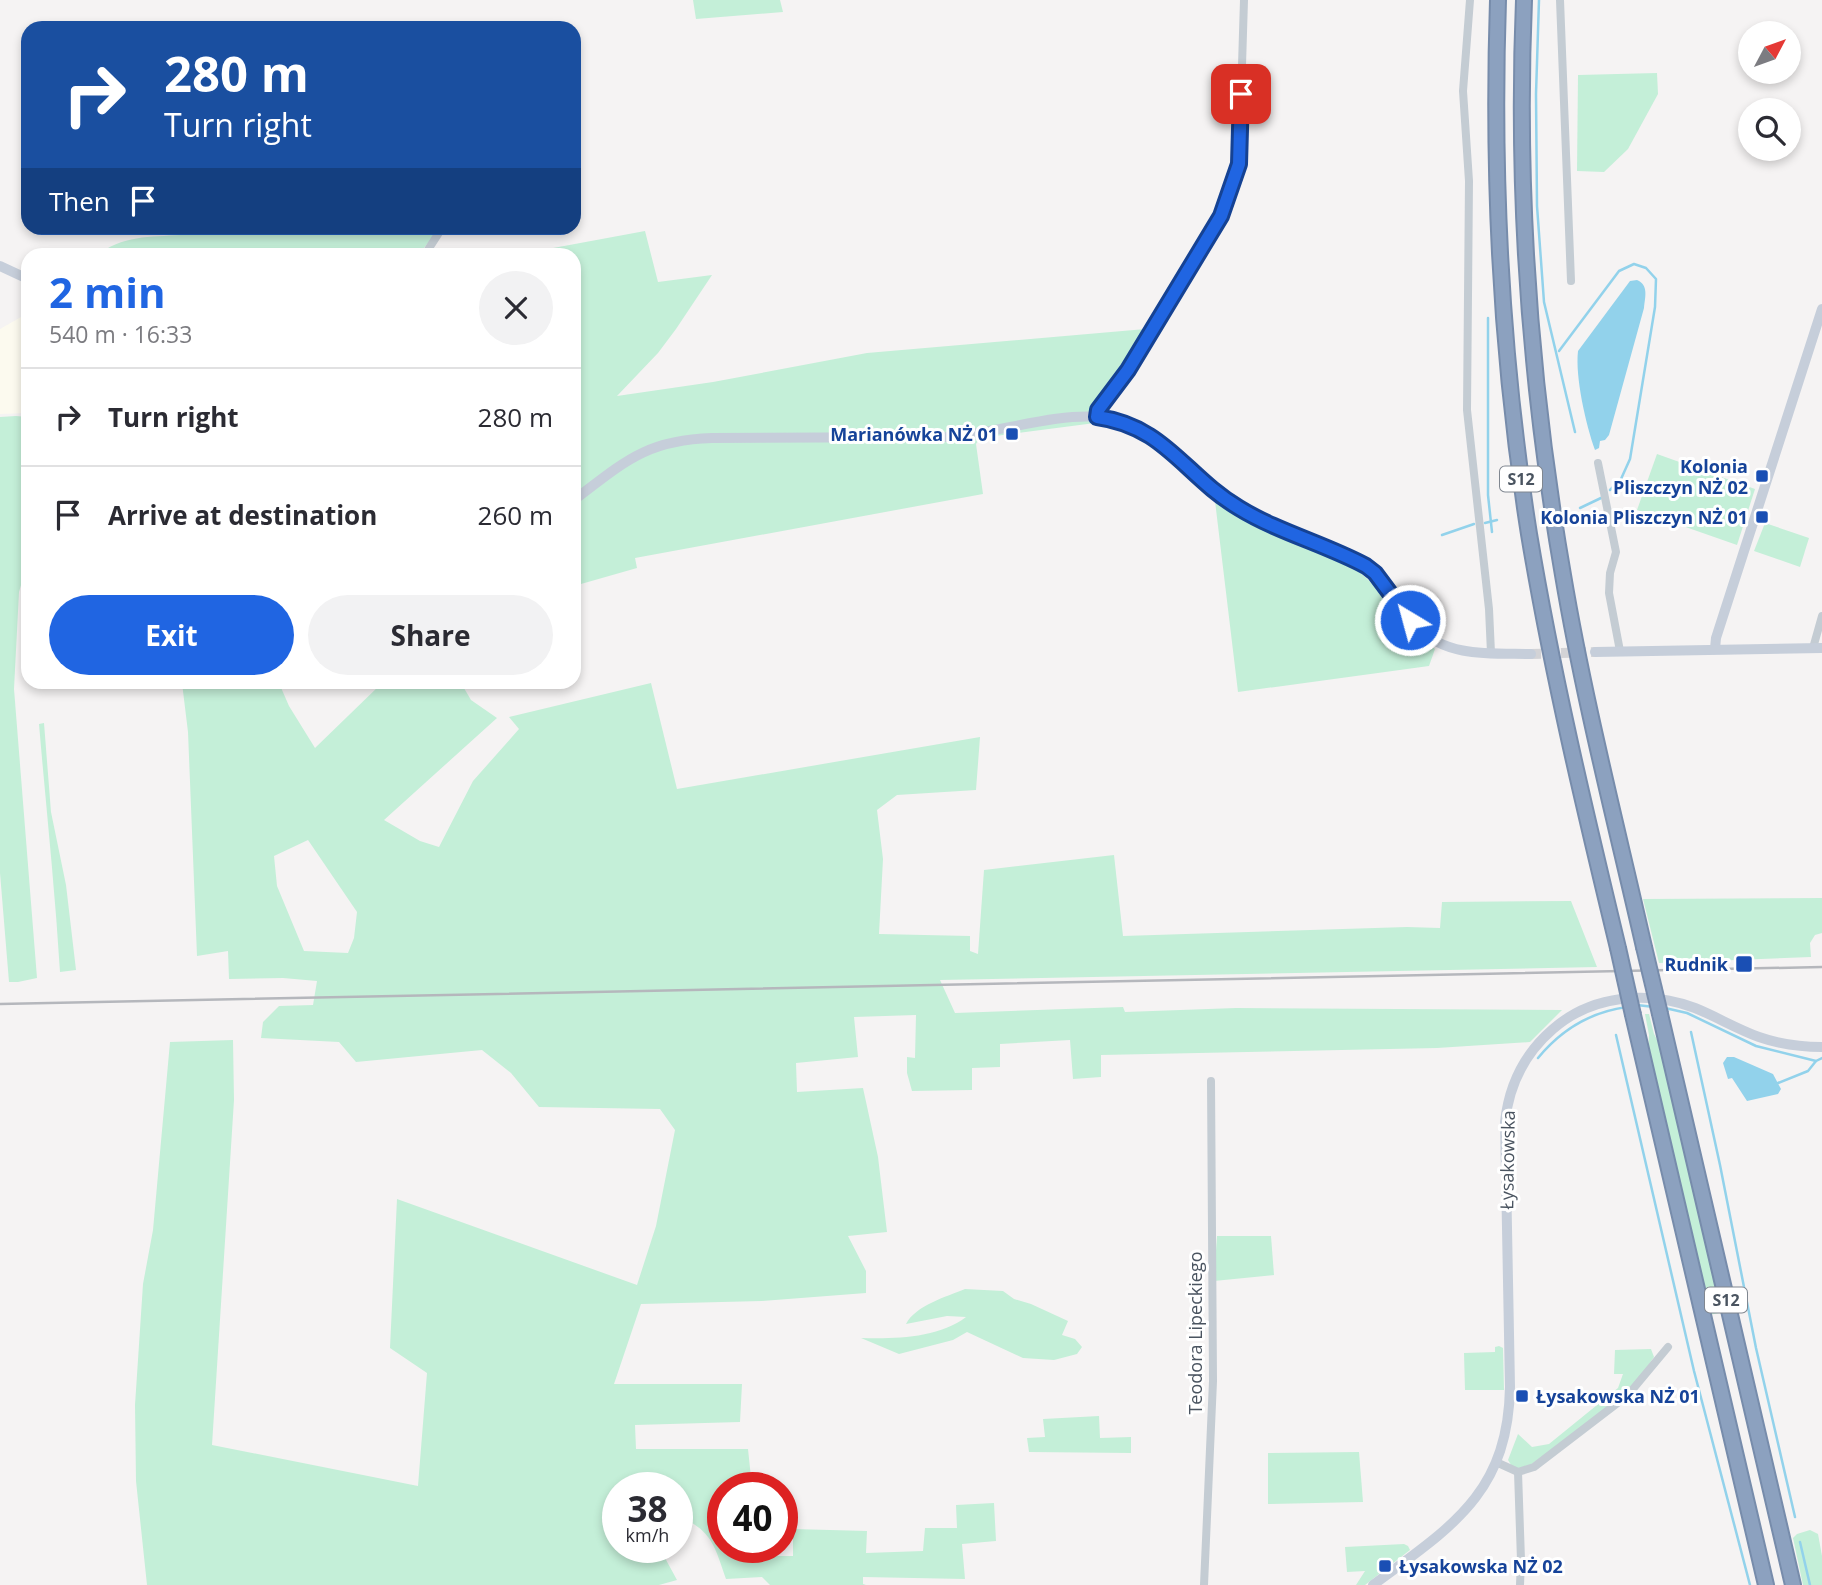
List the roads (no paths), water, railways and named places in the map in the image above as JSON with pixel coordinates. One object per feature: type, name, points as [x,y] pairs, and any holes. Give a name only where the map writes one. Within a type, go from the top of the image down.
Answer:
[{"type":"highway","name":"S12","points":[[1498,0],[1498,227],[1504,320],[1528,523],[1546,629],[1588,823],[1766,1585]]},
{"type":"highway","name":"S12","points":[[1524,0],[1524,232],[1534,366],[1571,623],[1793,1585]]},
{"type":"street","points":[[1097,417],[1098,410],[1128,370],[1214,231],[1226,203],[1239,164],[1244,0]]},
{"type":"street","points":[[1470,0],[1463,91],[1469,181],[1467,410],[1489,609],[1491,653]]},
{"type":"street","points":[[1560,0],[1571,281]]},
{"type":"street","points":[[0,266],[21,276]]},
{"type":"street","points":[[1715,649],[1718,632],[1822,309]]},
{"type":"street","points":[[581,495],[632,457],[659,444],[675,441],[712,438],[946,437],[1067,418],[1097,417],[1122,422],[1147,433],[1167,447],[1214,491],[1240,509],[1366,566],[1375,573],[1410,620],[1430,638],[1455,649],[1531,654]]},
{"type":"street","points":[[1598,463],[1616,552],[1610,573],[1609,593],[1620,651]]},
{"type":"street","points":[[1595,652],[1818,648],[1822,616]]},
{"type":"street","name":"Łysakowska","points":[[1373,1585],[1451,1526],[1476,1498],[1505,1439],[1510,1401],[1505,1122],[1511,1090],[1529,1055],[1549,1032],[1577,1013],[1601,1003],[1640,997],[1682,1003],[1769,1040],[1822,1047]]},
{"type":"street","name":"Teodora Lipeckiego","points":[[1204,1585],[1213,1381],[1211,1082]]},
{"type":"street","points":[[1496,1462],[1518,1472],[1526,1471],[1543,1460],[1628,1395],[1668,1348]]},
{"type":"street","points":[[1518,1472],[1520,1585]]},
{"type":"water","points":[[1637,280],[1645,288],[1644,308],[1609,435],[1600,441],[1599,448],[1595,450],[1582,401],[1578,351],[1630,281]]},
{"type":"water","points":[[1727,1057],[1734,1057],[1773,1074],[1781,1089],[1778,1094],[1747,1101],[1732,1078],[1728,1079],[1723,1063]]},
{"type":"waterway","points":[[1539,0],[1537,206],[1544,302],[1575,432]]},
{"type":"waterway","points":[[1559,351],[1619,271],[1634,264],[1646,268],[1656,279],[1655,307],[1630,459],[1621,479],[1610,490]]},
{"type":"waterway","points":[[1488,318],[1488,495],[1492,532]]},
{"type":"waterway","points":[[1580,508],[1601,498]]},
{"type":"waterway","points":[[1485,523],[1497,520]]},
{"type":"waterway","points":[[1442,535],[1474,524]]},
{"type":"waterway","points":[[1637,1005],[1654,1007]]},
{"type":"waterway","points":[[1538,1058],[1556,1039],[1577,1024],[1601,1013],[1627,1007]]},
{"type":"waterway","points":[[1665,1008],[1687,1013],[1756,1046],[1816,1061]]},
{"type":"waterway","points":[[1691,1032],[1756,1348],[1795,1517]]},
{"type":"waterway","points":[[1616,1035],[1694,1371],[1750,1585]]},
{"type":"waterway","points":[[1778,1083],[1808,1071],[1822,1058]]},
{"type":"waterway","points":[[1800,1542],[1810,1585]]},
{"type":"tunnel","points":[[1531,654],[1595,652]]},
{"type":"railway","points":[[0,1004],[1822,967]]},
{"type":"place","name":"Marianówka NŻ 01","points":[[1012,434]]},
{"type":"place","name":"Kolonia Pliszczyn NŻ 02","points":[[1762,476]]},
{"type":"place","name":"Kolonia Pliszczyn NŻ 01","points":[[1762,517]]},
{"type":"place","name":"Rudnik","points":[[1744,964]]},
{"type":"place","name":"Łysakowska NŻ 01","points":[[1522,1396]]},
{"type":"place","name":"Łysakowska NŻ 02","points":[[1385,1566]]}]
